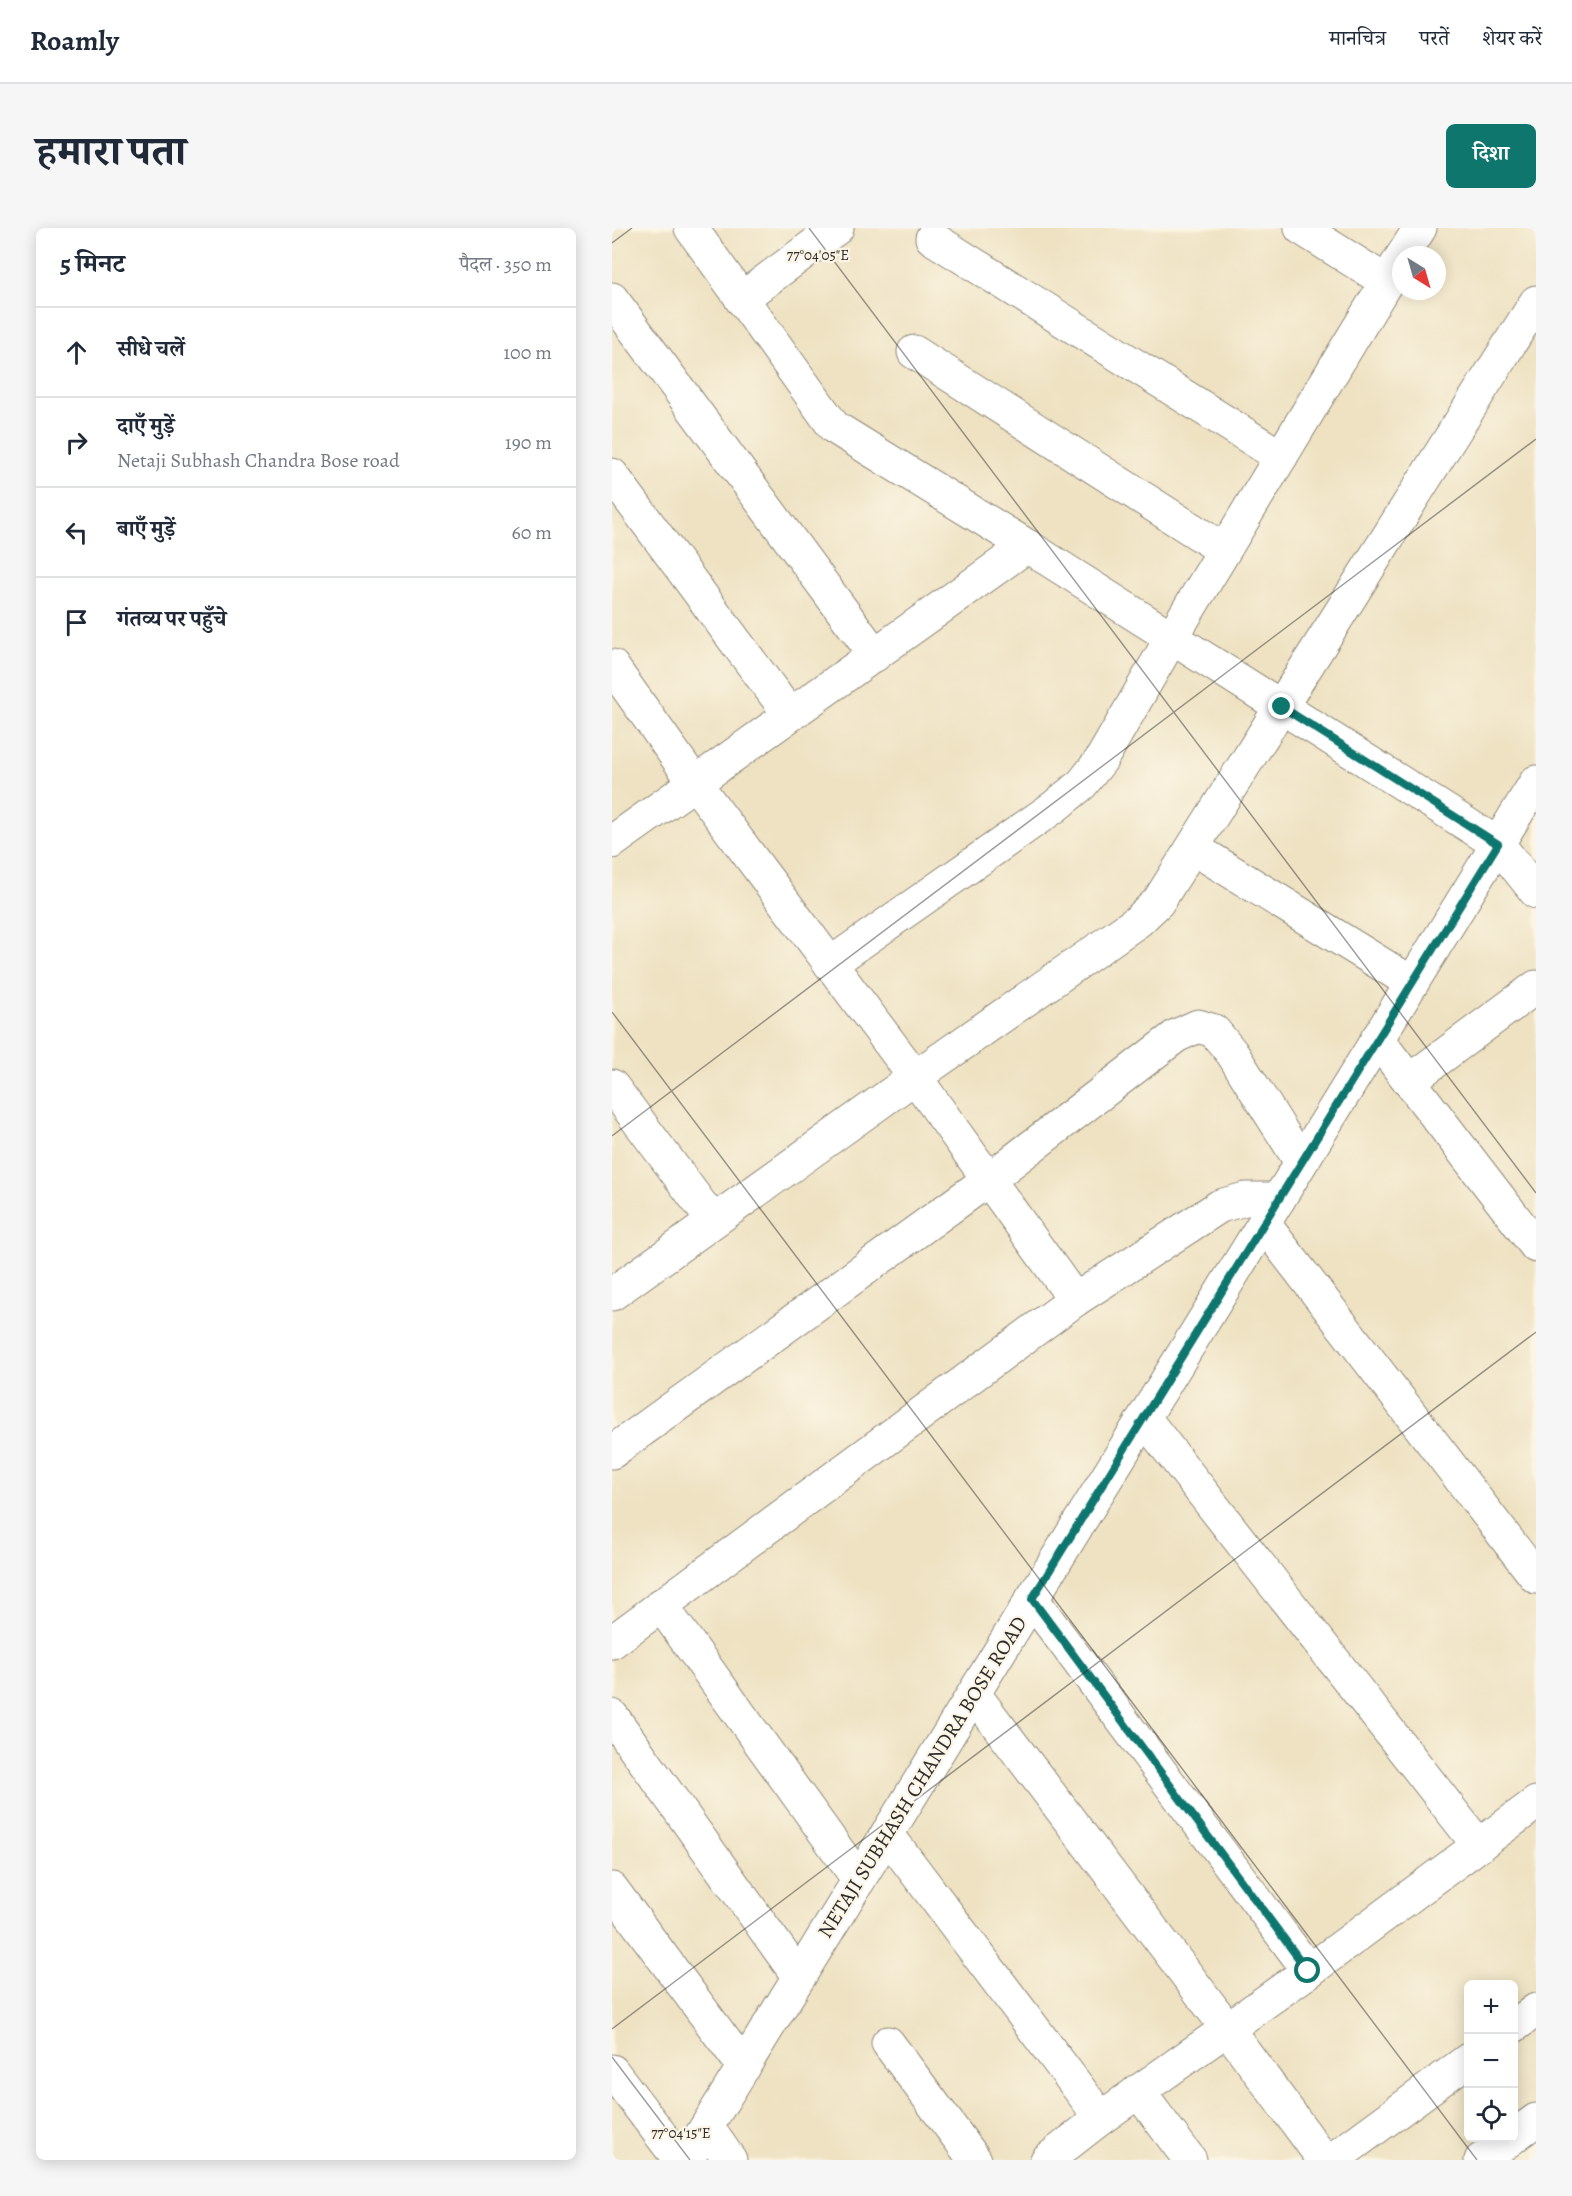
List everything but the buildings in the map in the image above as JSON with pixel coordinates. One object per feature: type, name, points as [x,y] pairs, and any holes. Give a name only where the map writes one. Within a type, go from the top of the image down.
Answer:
[{"type":"street","points":[[691,228],[834,427],[1028,546],[1498,844],[1536,892]]},
{"type":"street","points":[[1301,228],[1392,263]]},
{"type":"street","points":[[1408,246],[1419,228]]},
{"type":"street","points":[[741,299],[821,233]]},
{"type":"street","points":[[932,238],[1281,457]]},
{"type":"street","points":[[830,964],[1045,814],[1082,784],[1101,760],[1224,550],[1392,273]]},
{"type":"street","points":[[612,299],[875,655]]},
{"type":"street","points":[[612,1294],[1138,921],[1158,902],[1536,302]]},
{"type":"street","points":[[914,352],[1224,550]]},
{"type":"street","points":[[612,475],[790,715]]},
{"type":"street","points":[[612,842],[1028,546]]},
{"type":"street","points":[[612,666],[695,783],[915,1077],[1074,1300]]},
{"type":"street","name":"NETAJI SUBHASH CHANDRA BOSE ROAD","points":[[686,2160],[1536,782]]},
{"type":"street","points":[[1193,848],[1412,983]]},
{"type":"street","points":[[1409,1081],[1536,987]]},
{"type":"street","points":[[612,1452],[988,1179],[1176,1036],[1198,1026],[1214,1031],[1232,1053],[1301,1162]]},
{"type":"street","points":[[1377,1040],[1536,1246]]},
{"type":"street","points":[[612,1086],[713,1221]]},
{"type":"street","points":[[612,1642],[1074,1300],[1220,1206],[1245,1199],[1271,1212],[1536,1576]]},
{"type":"street","points":[[1144,1418],[1479,1846]]},
{"type":"street","points":[[1032,1599],[1308,1971]]},
{"type":"street","points":[[661,1605],[859,1880]]},
{"type":"street","points":[[974,1694],[1324,2160]]},
{"type":"street","points":[[612,1716],[799,1977]]},
{"type":"street","points":[[1047,2160],[1101,2118],[1308,1971],[1536,1803]]},
{"type":"street","points":[[887,1834],[1101,2118]]},
{"type":"street","points":[[612,1889],[744,2067]]},
{"type":"street","points":[[1518,2023],[1536,2010]]},
{"type":"street","points":[[888,2043],[975,2160]]},
{"type":"street","points":[[1332,2160],[1464,2063]]},
{"type":"street","points":[[612,2071],[680,2160]]},
{"type":"street","points":[[1138,2091],[1190,2160]]},
{"type":"street","points":[[1518,2133],[1536,2120]]},
{"type":"street","points":[[707,2127],[730,2160]]},
{"type":"street","points":[[1481,2160],[1506,2142]]},
{"type":"route","points":[[1282,707],[1498,844],[1032,1599],[1308,1971]]}]
